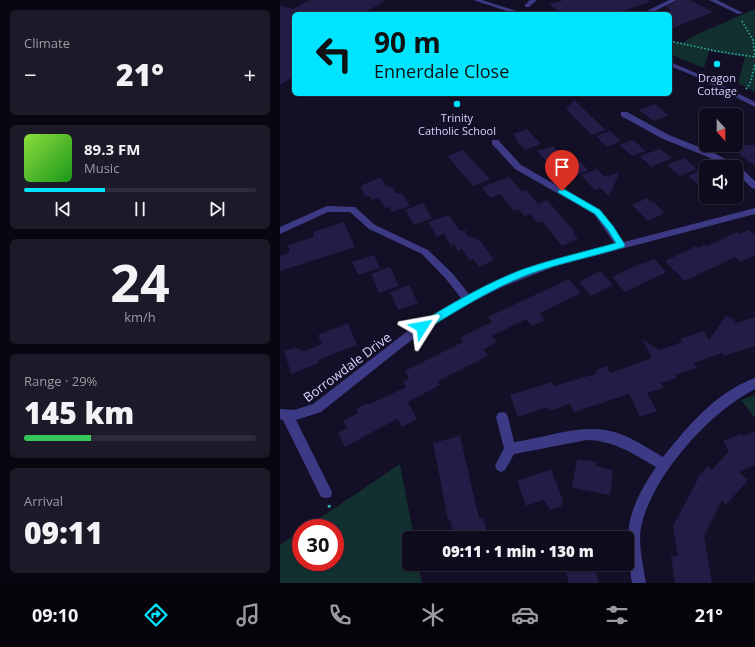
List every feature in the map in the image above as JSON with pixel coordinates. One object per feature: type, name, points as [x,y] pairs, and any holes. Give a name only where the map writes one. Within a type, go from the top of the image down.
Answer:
[{"type":"street","points":[[476,0],[516,12]]},
{"type":"street","points":[[527,6],[534,0]]},
{"type":"street","points":[[648,12],[674,0]]},
{"type":"street","points":[[712,0],[740,16]]},
{"type":"street","points":[[672,65],[708,80],[755,105]]},
{"type":"street","points":[[624,114],[666,137],[721,160]]},
{"type":"street","points":[[495,142],[518,167],[597,212],[621,245]]},
{"type":"street","points":[[743,175],[755,186]]},
{"type":"street","points":[[280,231],[327,209],[352,209],[372,227],[425,252],[450,276],[467,299]]},
{"type":"street","name":"Borrowdale Drive","points":[[284,414],[306,413],[317,408],[412,333],[467,299],[497,285],[535,269],[621,245],[755,211]]},
{"type":"street","points":[[640,583],[634,552],[635,523],[643,501],[663,464],[686,438],[724,401],[743,388],[755,383]]},
{"type":"street","points":[[284,414],[326,492]]},
{"type":"street","points":[[501,466],[510,449],[502,417]]},
{"type":"street","points":[[510,449],[528,448],[572,437],[601,436],[610,437],[624,443],[663,464]]},
{"type":"path","points":[[672,40],[716,51],[755,57],[753,40],[740,16]]},
{"type":"path","points":[[746,89],[750,84],[755,64]]},
{"type":"green space","points":[[755,9],[755,92],[738,83],[745,57],[709,51],[704,68],[672,55],[672,40],[683,43],[691,37]]},
{"type":"green space","points":[[755,395],[755,418],[741,400]]},
{"type":"green space","points":[[400,464],[413,531],[402,531],[402,571],[419,571],[422,583],[280,583],[280,545],[292,537],[292,571],[344,571],[344,519],[318,519]]},
{"type":"building","points":[[310,0],[386,0],[366,12],[292,12],[292,77],[280,85],[280,5],[293,9]]},
{"type":"building","points":[[564,0],[648,0],[649,2],[620,12],[559,12],[549,4]]},
{"type":"building","points":[[678,0],[690,0],[713,12],[672,28],[672,12],[670,12],[670,10],[666,7]]},
{"type":"building","points":[[574,100],[606,130],[592,135],[566,109]]},
{"type":"building","points":[[654,104],[669,115],[654,121],[639,110]]},
{"type":"building","points":[[527,129],[541,144],[525,150],[515,139],[517,139],[513,134]]},
{"type":"building","points":[[610,131],[621,141],[607,147],[596,136]]},
{"type":"building","points":[[633,140],[646,151],[632,156],[619,145]]},
{"type":"building","points":[[743,145],[755,145],[755,166],[736,152],[743,152]]},
{"type":"building","points":[[553,146],[564,157],[548,163],[537,151]]},
{"type":"building","points":[[660,149],[672,158],[651,167],[640,156]]},
{"type":"building","points":[[463,150],[490,179],[473,186],[447,156]]},
{"type":"building","points":[[576,157],[588,170],[572,177],[559,163]]},
{"type":"building","points":[[684,158],[697,169],[680,176],[667,165]]},
{"type":"building","points":[[597,169],[605,177],[620,172],[609,196],[600,188],[595,190],[581,175]]},
{"type":"building","points":[[699,171],[699,185],[688,176]]},
{"type":"building","points":[[381,177],[386,186],[392,187],[397,194],[402,193],[410,206],[392,212],[389,207],[385,208],[379,198],[372,200],[370,196],[365,197],[360,186]]},
{"type":"building","points":[[509,177],[522,191],[526,190],[538,204],[547,200],[575,232],[573,233],[578,239],[562,246],[542,221],[538,223],[530,214],[524,216],[519,209],[514,211],[500,194],[490,198],[482,187]]},
{"type":"building","points":[[647,198],[651,202],[653,201],[665,213],[648,221],[632,205]]},
{"type":"building","points":[[423,203],[432,218],[414,225],[405,210]]},
{"type":"building","points":[[449,215],[460,231],[465,230],[468,236],[476,238],[482,243],[494,260],[479,267],[473,259],[470,261],[462,249],[458,251],[454,244],[451,246],[444,234],[437,237],[428,222]]},
{"type":"building","points":[[344,222],[355,247],[280,271],[280,256],[290,252],[288,245],[314,237],[313,232]]},
{"type":"building","points":[[749,230],[755,236],[755,255],[741,262],[735,257],[685,281],[665,261],[696,246],[698,248],[705,245],[707,246],[737,232],[739,234]]},
{"type":"building","points":[[374,255],[380,268],[358,275],[352,262]]},
{"type":"building","points":[[654,259],[667,272],[625,292],[612,277],[641,263],[643,264]]},
{"type":"building","points":[[390,267],[399,286],[379,293],[371,274]]},
{"type":"building","points":[[600,271],[613,285],[591,296],[579,282]]},
{"type":"building","points":[[569,279],[581,293],[540,313],[545,320],[532,326],[526,319],[492,336],[497,342],[484,349],[488,356],[438,381],[440,385],[408,402],[417,419],[402,427],[397,419],[345,447],[338,433],[347,428],[343,421],[358,413],[356,409],[367,403],[368,405],[406,387],[403,382],[409,379],[405,371],[463,342],[461,337],[492,322],[488,317]]},
{"type":"building","points":[[409,285],[418,303],[398,310],[390,292]]},
{"type":"building","points":[[726,316],[733,318],[736,323],[755,317],[755,346],[724,356],[722,353],[694,363],[697,368],[675,375],[677,378],[661,383],[664,388],[647,393],[657,411],[640,417],[629,394],[574,412],[570,404],[549,411],[548,407],[518,417],[510,395],[552,382],[554,386],[595,374],[598,369],[607,366],[610,373],[652,358],[642,339],[659,350],[682,342],[680,339],[704,331],[709,340]]},
{"type":"building","points":[[348,323],[357,345],[318,360],[319,363],[291,374],[284,351],[294,348],[305,351],[322,344],[318,335]]},
{"type":"building","points":[[755,431],[755,465],[739,472],[748,480],[726,505],[722,500],[704,536],[712,583],[675,583],[671,556],[678,556],[673,526],[698,479],[697,478],[708,466],[712,470],[729,451],[723,441],[741,434],[743,436]]},
{"type":"building","points":[[460,436],[479,518],[483,517],[487,531],[453,531],[450,519],[448,520],[433,443]]},
{"type":"building","points":[[577,459],[597,462],[596,466],[613,470],[610,495],[572,488]]},
{"type":"building","points":[[551,469],[563,501],[561,506],[551,510],[543,500],[526,506],[517,481]]},
{"type":"building","points":[[565,571],[595,571],[599,583],[569,583]]},
{"type":"place","name":"Dragon Cottage","points":[[717,64]]},
{"type":"place","name":"Trinity Catholic School","points":[[457,104]]},
{"type":"route","points":[[422,327],[467,299],[523,273],[621,245],[603,218],[597,212],[562,191]]}]
